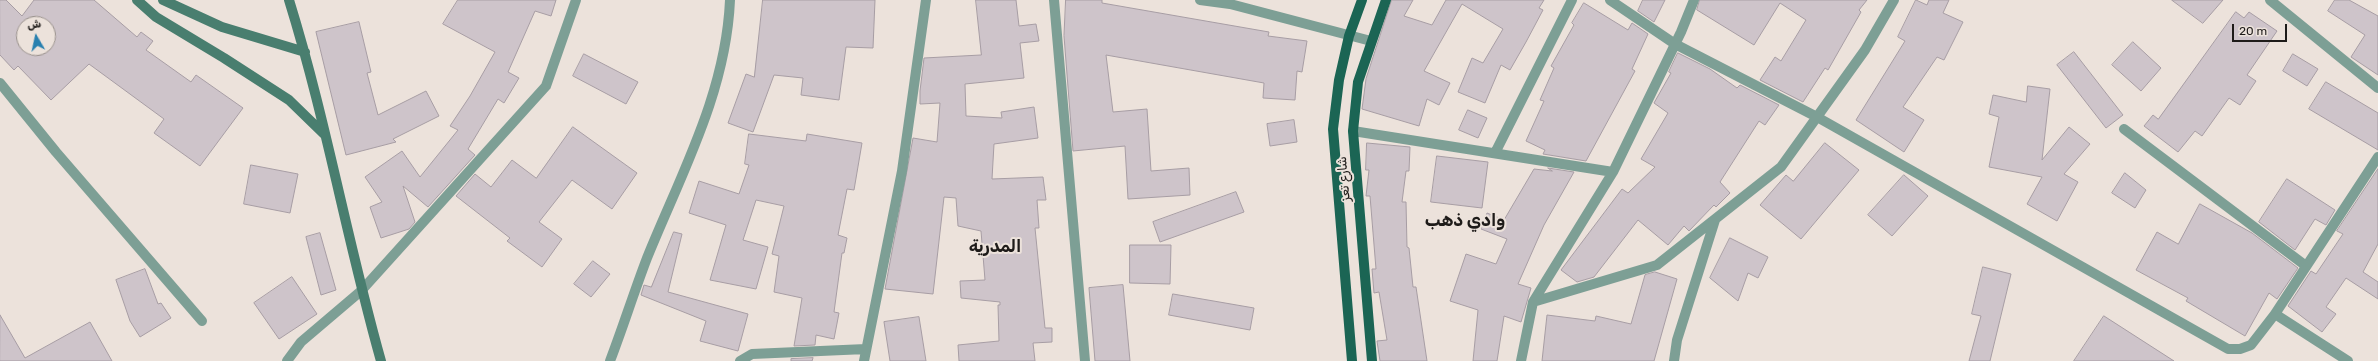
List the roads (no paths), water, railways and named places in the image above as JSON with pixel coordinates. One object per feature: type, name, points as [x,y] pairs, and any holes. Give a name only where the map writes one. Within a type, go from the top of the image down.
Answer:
[{"type":"main road","name":"شارع تعز","points":[[1352,361],[1333,129],[1340,80],[1349,36],[1362,0]]},
{"type":"main road","name":"شارع تعز","points":[[1372,361],[1353,131],[1358,82],[1370,41],[1386,0]]},
{"type":"street","points":[[137,0],[156,17],[224,58],[289,100],[324,134]]},
{"type":"street","points":[[163,0],[222,27],[305,52]]},
{"type":"street","points":[[289,0],[305,52],[361,291],[381,361]]},
{"type":"street","points":[[287,361],[300,342],[361,291],[546,86],[576,0]]},
{"type":"street","points":[[610,361],[647,258],[705,124],[729,29],[730,0]]},
{"type":"street","points":[[864,361],[902,171],[926,0]]},
{"type":"street","points":[[1054,0],[1085,361]]},
{"type":"street","points":[[1200,0],[1227,2],[1370,41]]},
{"type":"street","points":[[1495,153],[1572,0]]},
{"type":"street","points":[[1610,0],[1675,44],[1817,116],[2228,349],[2240,349],[2251,345],[2275,314],[2378,157]]},
{"type":"street","points":[[1521,361],[1533,302],[1613,172],[1675,44],[1694,0]]},
{"type":"street","points":[[1533,302],[1657,265],[1781,167],[1865,50],[1894,0]]},
{"type":"street","points":[[2270,0],[2378,88]]},
{"type":"street","points":[[0,83],[61,158],[202,321]]},
{"type":"street","points":[[2124,129],[2306,266]]},
{"type":"street","points":[[1353,131],[1613,172]]},
{"type":"street","points":[[1674,361],[1677,340],[1715,220]]},
{"type":"street","points":[[2275,314],[2348,361]]},
{"type":"street","points":[[740,361],[752,354],[866,349]]},
{"type":"district","name":"وادي ذهب","points":[[1465,221]]},
{"type":"district","name":"المدرية","points":[[995,247]]}]
